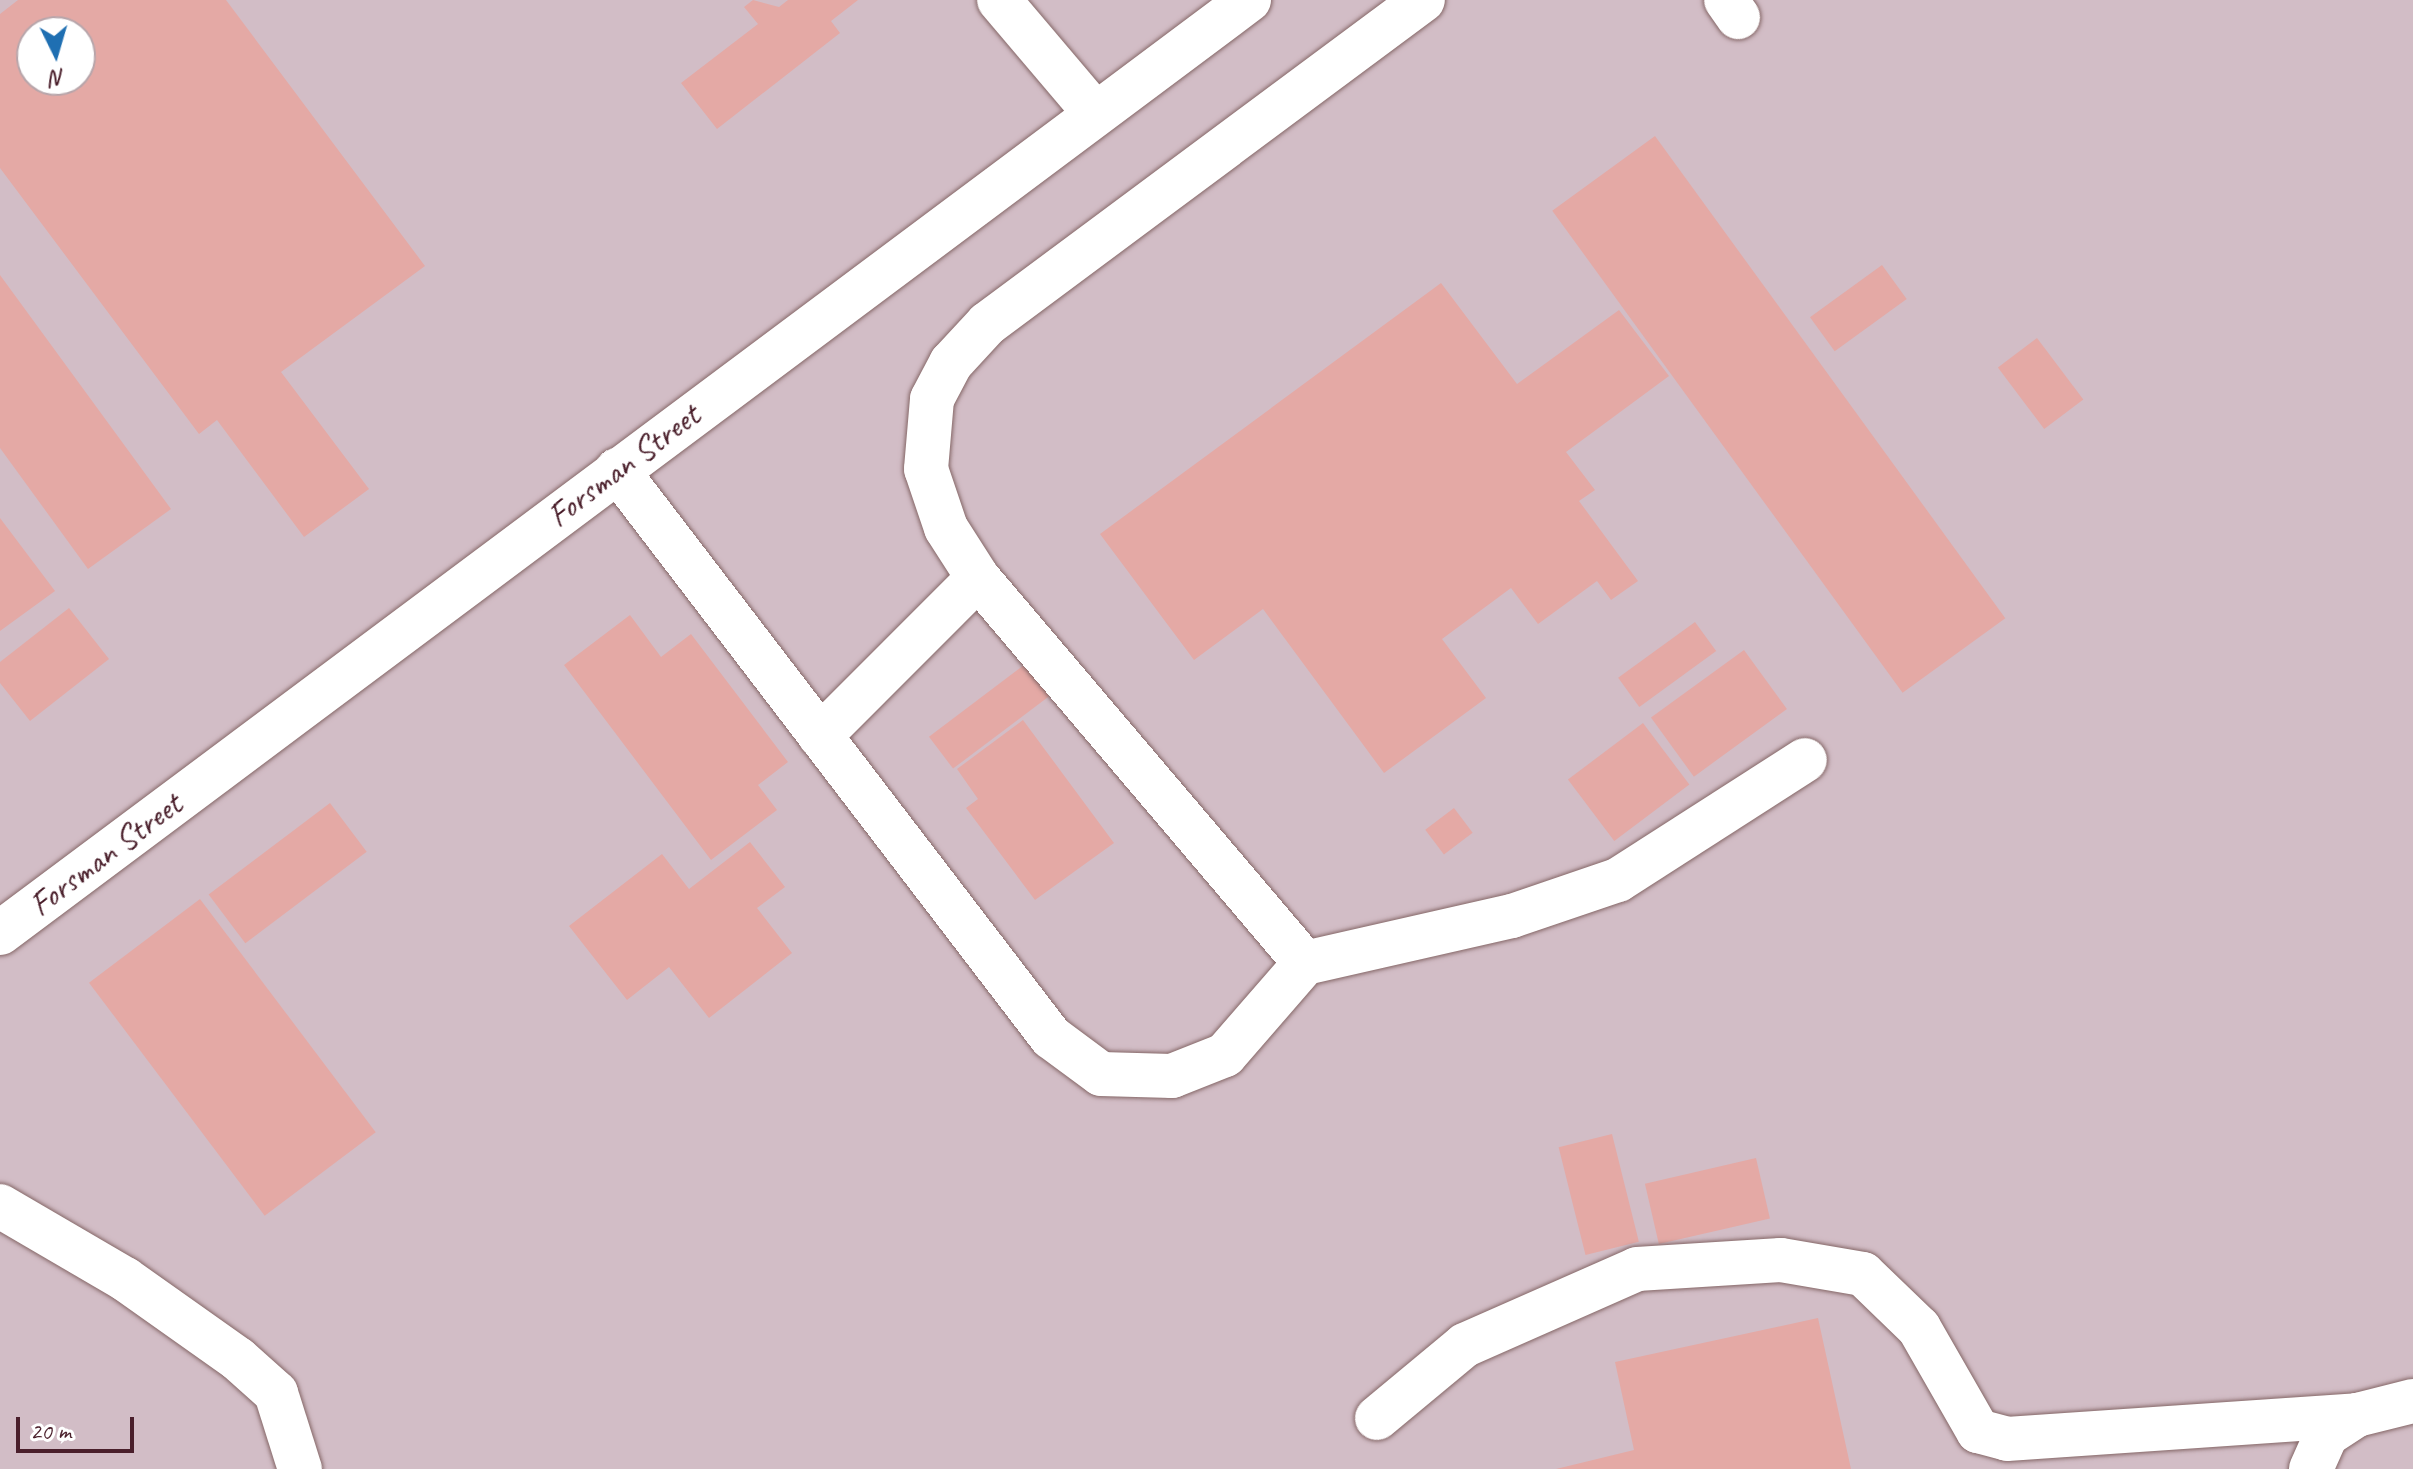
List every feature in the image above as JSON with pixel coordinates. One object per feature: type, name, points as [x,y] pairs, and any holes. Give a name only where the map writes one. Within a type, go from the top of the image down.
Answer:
[{"type":"street","points":[[999,0],[1093,111]]},
{"type":"street","name":"Forsman Street","points":[[0,933],[1093,111],[1249,0]]},
{"type":"street","points":[[1305,963],[978,578],[946,528],[926,469],[932,399],[951,363],[987,324],[1423,0]]},
{"type":"street","points":[[617,470],[1051,1037],[1101,1074],[1172,1076],[1225,1055],[1305,963],[1512,916],[1618,880],[1805,760]]},
{"type":"street","points":[[820,736],[978,578]]},
{"type":"street","points":[[0,1206],[125,1279],[238,1359],[276,1393],[300,1469]]},
{"type":"street","points":[[1377,1418],[1465,1345],[1637,1269],[1781,1260],[1863,1274],[1919,1328],[1978,1431],[2007,1439],[2357,1415],[2413,1401]]},
{"type":"street","points":[[2311,1469],[2326,1435],[2357,1415]]},
{"type":"shaded area","points":[[0,0],[2413,0],[2413,1469],[0,1469]]},
{"type":"building","points":[[18,0],[226,0],[425,266],[281,372],[369,489],[304,537],[217,420],[199,434],[0,168],[0,14]]},
{"type":"building","points":[[753,0],[779,7],[788,0],[858,0],[831,21],[840,33],[717,129],[681,83],[758,24],[744,7]]},
{"type":"building","points":[[1655,136],[2005,618],[1903,693],[1552,211]]},
{"type":"building","points":[[1882,265],[1907,299],[1835,351],[1810,317]]},
{"type":"building","points":[[0,275],[171,509],[88,569],[0,448]]},
{"type":"building","points":[[1441,283],[1517,384],[1619,310],[1669,376],[1566,452],[1595,490],[1579,501],[1638,581],[1611,600],[1597,581],[1538,624],[1511,588],[1442,639],[1486,698],[1384,773],[1263,609],[1194,660],[1100,534]]},
{"type":"building","points":[[2037,338],[2083,399],[2044,429],[1998,367]]},
{"type":"building","points":[[0,518],[55,591],[0,631]]},
{"type":"building","points":[[69,608],[109,659],[30,721],[0,683],[0,662]]},
{"type":"building","points":[[630,615],[661,657],[691,634],[788,762],[758,785],[777,810],[711,860],[564,665]]},
{"type":"building","points":[[1695,622],[1716,651],[1639,707],[1618,678]]},
{"type":"building","points":[[1744,650],[1787,709],[1694,777],[1651,718]]},
{"type":"building","points":[[1032,659],[1056,691],[953,769],[929,737]]},
{"type":"building","points":[[1023,720],[1114,843],[1035,900],[966,808],[978,799],[957,769]]},
{"type":"building","points":[[1643,723],[1689,784],[1614,841],[1568,780]]},
{"type":"building","points":[[330,803],[367,852],[245,943],[209,894]]},
{"type":"building","points":[[1454,808],[1473,833],[1444,854],[1425,830]]},
{"type":"building","points":[[750,842],[785,887],[757,908],[792,953],[709,1018],[669,967],[627,1000],[569,926],[662,854],[689,889]]},
{"type":"building","points":[[200,899],[376,1132],[265,1216],[89,983]]},
{"type":"building","points":[[1612,1134],[1639,1242],[1585,1255],[1559,1147]]},
{"type":"building","points":[[1756,1158],[1770,1218],[1659,1244],[1645,1184]]},
{"type":"building","points":[[1818,1318],[1851,1469],[1556,1469],[1634,1450],[1615,1362]]}]
